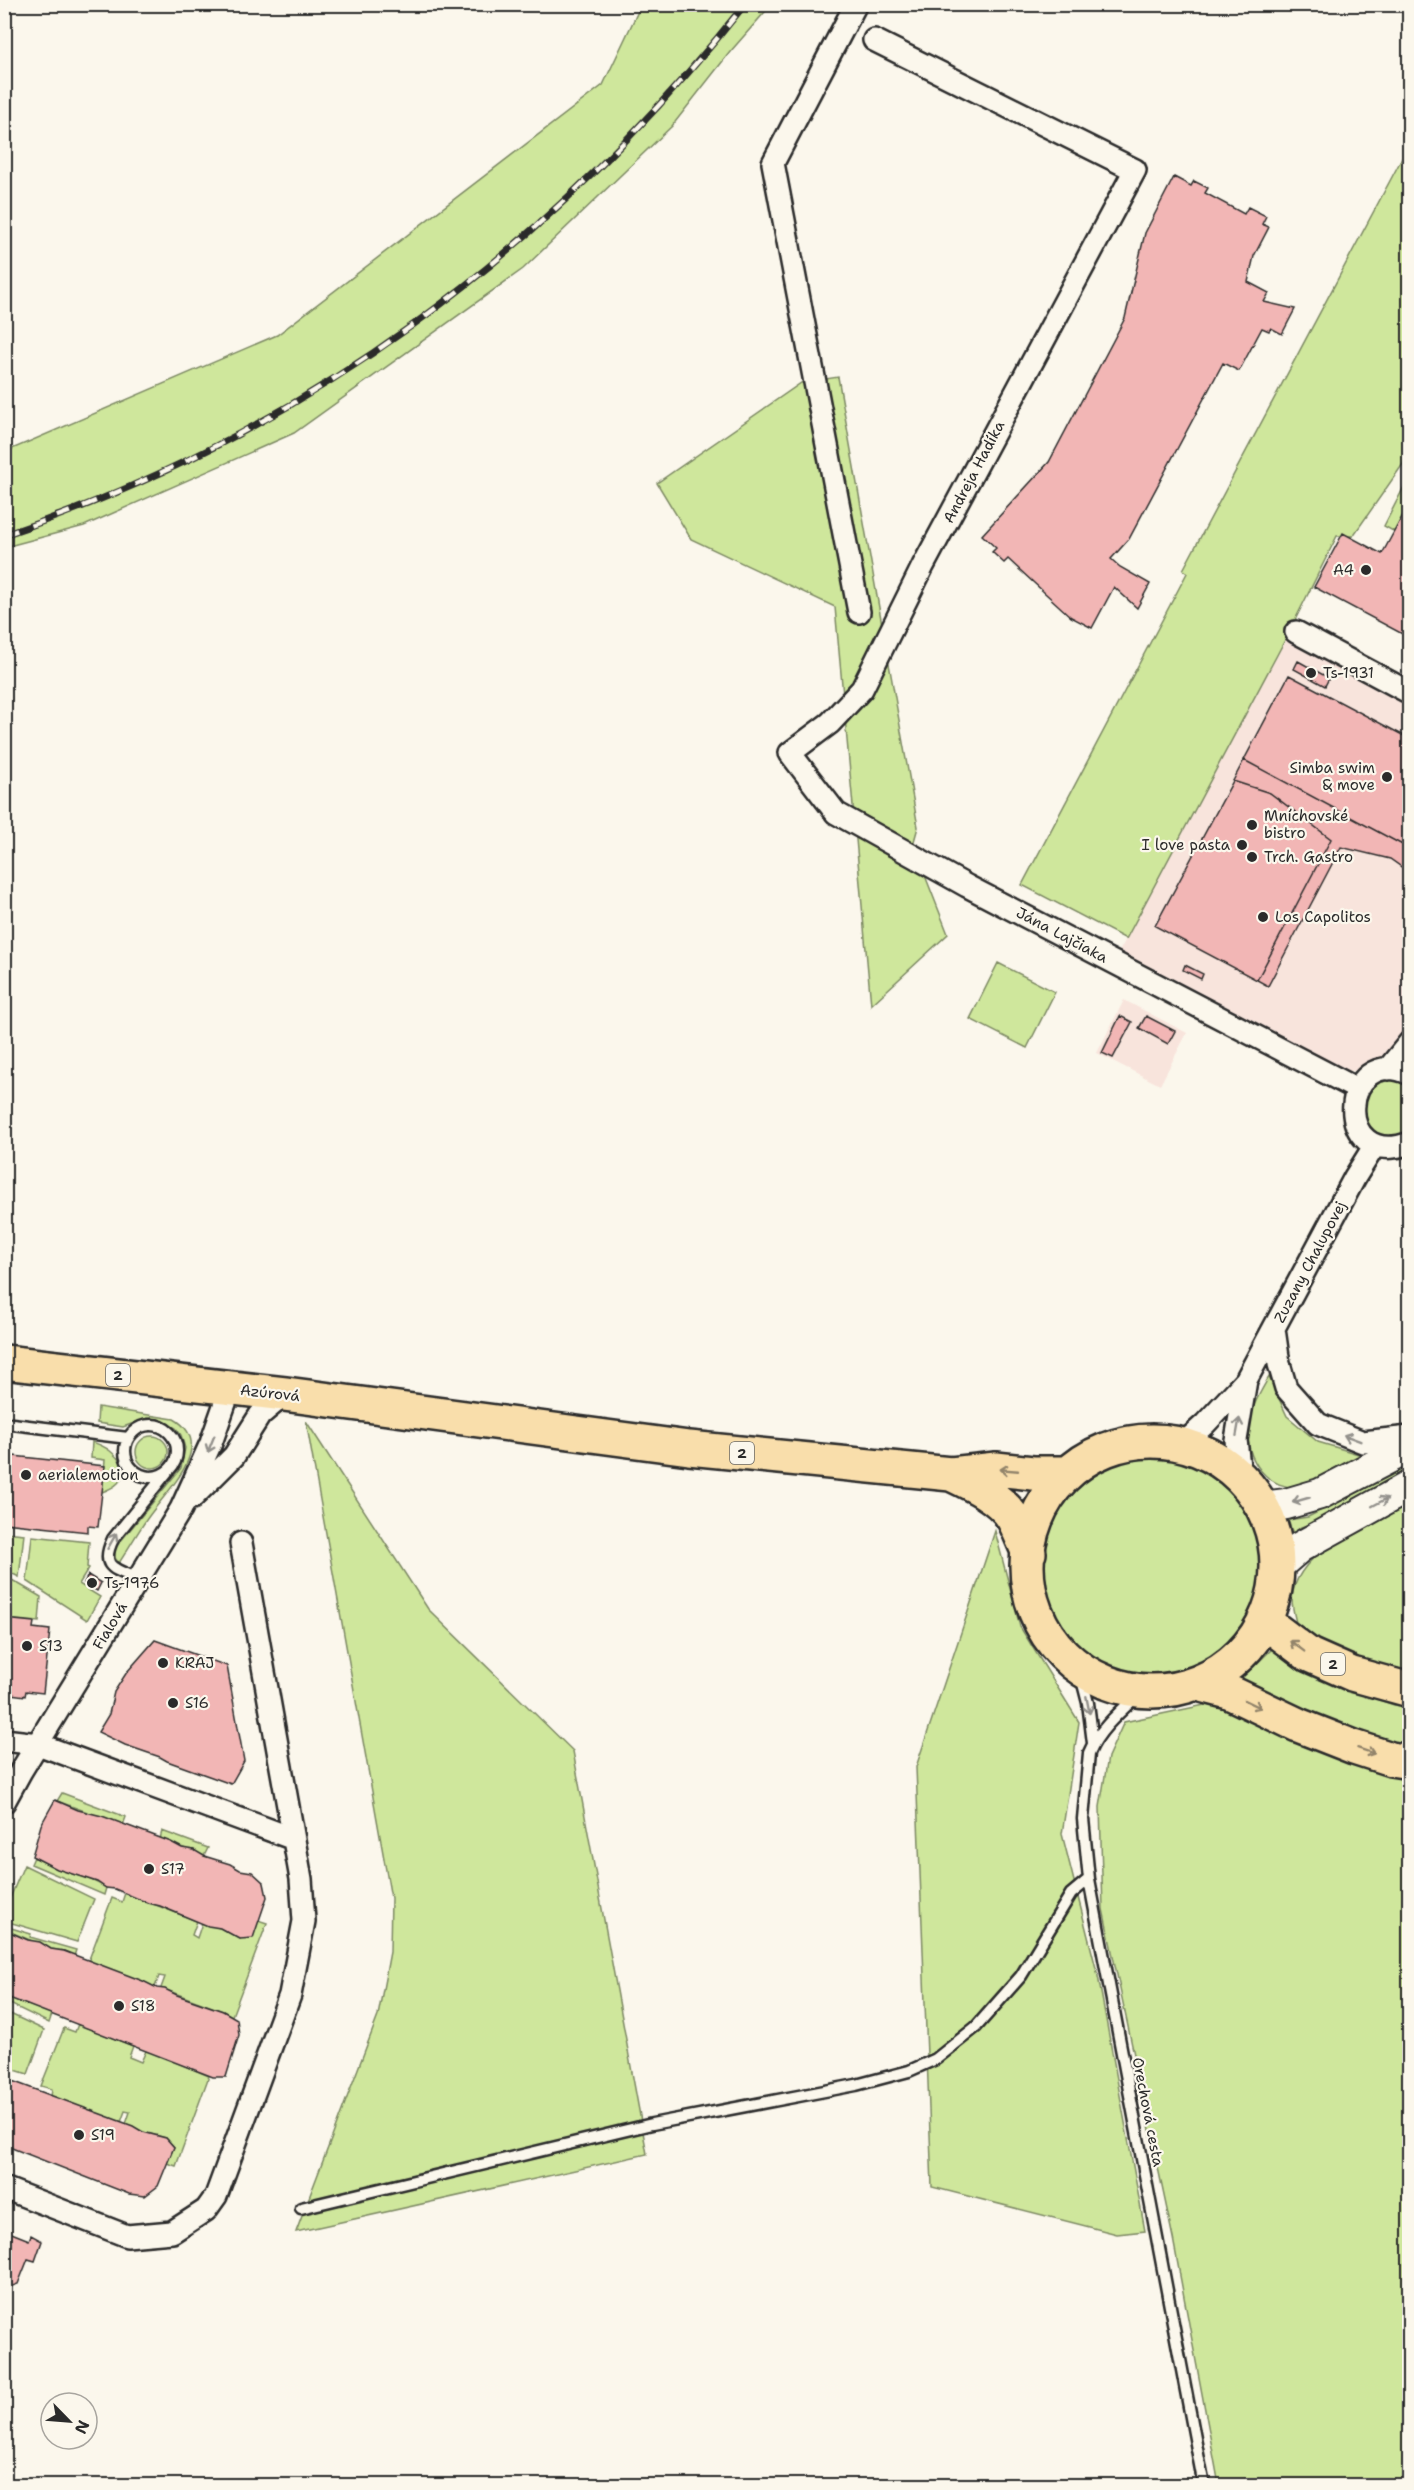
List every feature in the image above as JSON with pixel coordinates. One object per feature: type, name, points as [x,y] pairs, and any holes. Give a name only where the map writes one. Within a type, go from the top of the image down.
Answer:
[{"type":"main road","name":"Azúrová","points":[[4,1362],[285,1394],[689,1448],[951,1474]]},
{"type":"main road","name":"2","points":[[1152,1440],[1184,1443],[1214,1457],[1240,1475],[1262,1507],[1273,1536],[1278,1566],[1275,1595],[1264,1621],[1242,1654],[1222,1671],[1198,1684],[1164,1692],[1141,1692],[1108,1684],[1079,1668],[1060,1651],[1039,1619],[1029,1582],[1029,1553],[1042,1509],[1068,1473],[1089,1456],[1119,1444],[1152,1440]]},
{"type":"main road","points":[[1262,1507],[1286,1504],[1320,1494],[1410,1447]]},
{"type":"main road","name":"2","points":[[951,1474],[996,1469],[1033,1473],[1068,1473]]},
{"type":"main road","name":"2","points":[[951,1474],[972,1484],[997,1501],[1012,1516],[1029,1553]]},
{"type":"main road","points":[[1278,1566],[1300,1547],[1410,1486]]},
{"type":"main road","name":"2","points":[[1264,1621],[1309,1655],[1352,1674],[1410,1690]]},
{"type":"main road","name":"2","points":[[1198,1684],[1229,1692],[1298,1725],[1354,1748],[1410,1762]]},
{"type":"street","points":[[856,4],[773,163],[859,612]]},
{"type":"street","name":"Andreja Hadíka","points":[[790,753],[830,723],[862,689],[923,566],[1134,170],[874,40]]},
{"type":"street","points":[[1296,632],[1410,693]]},
{"type":"street","name":"Jána Lajčiaka","points":[[790,753],[836,813],[967,886],[1356,1089]]},
{"type":"street","points":[[1388,1069],[1410,1042]]},
{"type":"street","points":[[1410,1074],[1401,1070],[1388,1069],[1376,1072],[1356,1089],[1352,1102],[1352,1115],[1356,1127],[1375,1145],[1398,1147],[1410,1143]]},
{"type":"street","name":"Zuzany Chalupovej","points":[[1246,1380],[1355,1177],[1375,1145]]},
{"type":"street","points":[[1274,1329],[1286,1388],[1318,1424],[1363,1442],[1410,1437]]},
{"type":"street","points":[[1184,1443],[1206,1424],[1246,1380]]},
{"type":"street","points":[[1240,1475],[1236,1440],[1246,1380]]},
{"type":"street","name":"Fialová","points":[[4,1802],[181,1509],[211,1443],[230,1389]]},
{"type":"street","name":"Fialová","points":[[181,1509],[234,1456],[260,1415],[285,1394]]},
{"type":"street","points":[[4,2188],[127,2236],[172,2232],[206,2210],[216,2196],[290,1995],[304,1921],[302,1878],[241,1543]]},
{"type":"street","points":[[4,1740],[38,1744],[294,1839]]},
{"type":"lane","points":[[4,1423],[128,1438]]},
{"type":"lane","points":[[138,1579],[111,1567],[107,1560],[107,1550],[112,1539],[168,1470],[177,1453],[176,1444],[165,1429],[147,1425],[128,1438],[125,1450],[126,1459],[137,1472],[153,1476],[168,1470]]},
{"type":"lane","points":[[1079,1668],[1088,1703],[1093,1743]]},
{"type":"lane","points":[[1093,1743],[1116,1715],[1141,1692]]},
{"type":"lane","name":"Orechová cesta","points":[[1093,1743],[1089,1754],[1083,1819],[1089,1879],[1204,2486]]},
{"type":"lane","points":[[302,2208],[652,2124],[856,2085],[909,2071],[936,2059],[976,2028],[1021,1976],[1071,1894],[1089,1879]]},
{"type":"shaded area","points":[[1286,638],[1409,704],[1409,1068],[1348,1071],[1119,952]]},
{"type":"shaded area","points":[[1124,1000],[1187,1033],[1160,1085],[1097,1053]]},
{"type":"green space","points":[[641,5],[771,5],[730,52],[672,126],[523,269],[294,433],[84,526],[5,547],[5,452],[277,335],[603,85]]},
{"type":"green space","points":[[1409,145],[1410,454],[1353,536],[1337,536],[1286,638],[1126,939],[1022,885],[1187,573],[1183,570]]},
{"type":"green space","points":[[838,377],[918,827],[913,845],[948,934],[871,1005],[835,607],[691,539],[657,483],[801,383]]},
{"type":"green space","points":[[1409,477],[1409,540],[1384,526]]},
{"type":"green space","points":[[998,963],[1055,992],[1027,1048],[970,1019]]},
{"type":"green space","points":[[1391,1080],[1409,1087],[1409,1130],[1395,1137],[1382,1136],[1372,1129],[1366,1119],[1364,1107],[1367,1095],[1375,1086]]},
{"type":"green space","points":[[1269,1377],[1287,1416],[1318,1442],[1365,1456],[1302,1486],[1290,1487],[1269,1479],[1261,1471],[1250,1451],[1248,1428],[1256,1401]]},
{"type":"green space","points":[[98,1407],[174,1419],[182,1424],[191,1440],[189,1458],[180,1476],[145,1522],[119,1563],[115,1558],[115,1548],[181,1468],[185,1448],[176,1428],[158,1419],[148,1418],[123,1427],[97,1423]]},
{"type":"green space","points":[[306,1421],[428,1609],[573,1751],[647,2154],[296,2232],[378,2016],[390,1952],[391,1898]]},
{"type":"green space","points":[[152,1436],[163,1441],[168,1452],[163,1463],[152,1468],[141,1463],[136,1452],[141,1441]]},
{"type":"green space","points":[[92,1442],[110,1451],[124,1466],[123,1476],[118,1483],[102,1492],[105,1460],[91,1458]]},
{"type":"green space","points":[[1141,1456],[1163,1456],[1194,1464],[1213,1474],[1230,1488],[1244,1505],[1254,1524],[1260,1544],[1262,1566],[1260,1588],[1254,1608],[1244,1627],[1230,1644],[1213,1658],[1184,1672],[1163,1676],[1141,1676],[1120,1672],[1100,1663],[1082,1651],[1067,1636],[1046,1598],[1042,1577],[1042,1555],[1046,1534],[1055,1514],[1067,1496],[1082,1481],[1120,1460]]},
{"type":"green space","points":[[1409,1466],[1409,1474],[1316,1523],[1301,1527],[1293,1534],[1288,1520],[1308,1517]]},
{"type":"green space","points":[[1409,1500],[1409,1679],[1320,1646],[1297,1627],[1292,1599],[1296,1581],[1306,1566],[1321,1551],[1357,1527]]},
{"type":"green space","points":[[995,1531],[1020,1627],[1079,1722],[1062,1834],[1098,1976],[1145,2231],[1117,2234],[932,2187],[916,1767]]},
{"type":"green space","points":[[5,1532],[24,1534],[19,1577],[5,1570]]},
{"type":"green space","points":[[32,1536],[89,1542],[87,1567],[89,1568],[79,1584],[100,1597],[87,1620],[27,1581]]},
{"type":"green space","points":[[5,1576],[41,1597],[39,1622],[5,1619]]},
{"type":"green space","points":[[1272,1649],[1330,1683],[1394,1705],[1409,1707],[1409,1747],[1360,1737],[1239,1681]]},
{"type":"green space","points":[[1214,1703],[1386,1776],[1409,1778],[1409,2485],[1219,2485],[1173,2238],[1103,1909],[1100,1807],[1108,1757],[1124,1722]]},
{"type":"green space","points":[[62,1793],[126,1817],[123,1825],[57,1801]]},
{"type":"green space","points":[[162,1831],[208,1848],[204,1856],[160,1839]]},
{"type":"green space","points":[[34,1857],[98,1883],[106,1888],[104,1895],[31,1864]]},
{"type":"green space","points":[[24,1865],[94,1899],[77,1942],[5,1921],[5,1910]]},
{"type":"green space","points":[[125,1893],[197,1921],[192,1935],[197,1938],[202,1923],[220,1928],[240,1939],[258,1920],[267,1923],[232,2016],[161,1988],[165,1977],[159,1976],[155,1987],[88,1962],[112,1898],[122,1902]]},
{"type":"green space","points":[[8,1927],[31,1934],[30,1937],[76,1950],[74,1956],[6,1930]]},
{"type":"green space","points":[[5,1996],[52,2014],[49,2023],[6,2002],[5,2005]]},
{"type":"green space","points":[[4,2011],[44,2030],[28,2074],[5,2067]]},
{"type":"green space","points":[[78,2024],[133,2046],[129,2057],[141,2062],[146,2051],[209,2076],[176,2166],[167,2163],[174,2147],[166,2138],[143,2132],[126,2124],[130,2112],[125,2111],[121,2122],[51,2097],[52,2089],[41,2086],[64,2028],[75,2032]]},
{"type":"building","points":[[1174,177],[1191,186],[1194,181],[1208,188],[1205,193],[1244,214],[1248,207],[1266,216],[1262,224],[1269,227],[1254,256],[1248,282],[1269,293],[1264,302],[1295,309],[1282,334],[1271,328],[1269,331],[1262,328],[1239,371],[1223,363],[1129,539],[1111,559],[1120,567],[1150,584],[1137,608],[1114,587],[1092,628],[1071,617],[1008,559],[1004,563],[992,552],[996,548],[982,535],[1049,462],[1125,318],[1145,233]]},
{"type":"building","name":"A4","points":[[1410,502],[1410,638],[1314,587],[1343,533],[1382,554]]},
{"type":"building","name":"Ts-1931","points":[[1298,661],[1329,678],[1325,686],[1294,669]]},
{"type":"building","points":[[1289,675],[1410,739],[1410,849],[1244,760]]},
{"type":"building","points":[[1244,760],[1410,849],[1410,873],[1390,859],[1341,847],[1268,986],[1257,980],[1331,839],[1270,793],[1233,781]]},
{"type":"building","points":[[1233,781],[1270,793],[1331,839],[1257,980],[1155,926]]},
{"type":"building","points":[[1185,965],[1203,974],[1201,979],[1183,970]]},
{"type":"building","points":[[1120,1016],[1132,1022],[1113,1058],[1102,1053]]},
{"type":"building","points":[[1146,1016],[1175,1031],[1168,1044],[1139,1028]]},
{"type":"building","points":[[4,1455],[105,1466],[98,1527],[88,1526],[88,1532],[4,1523]]},
{"type":"building","name":"Ts-1976","points":[[88,1575],[101,1583],[97,1591],[84,1583]]},
{"type":"building","name":"S13","points":[[4,1619],[34,1622],[33,1628],[50,1630],[43,1693],[26,1691],[25,1696],[4,1693]]},
{"type":"building","name":"S16","points":[[155,1640],[227,1666],[244,1761],[231,1784],[125,1745],[98,1732],[109,1714],[114,1692],[127,1672]]},
{"type":"building","name":"S17","points":[[55,1800],[182,1848],[194,1850],[240,1870],[252,1872],[264,1883],[267,1897],[253,1938],[240,1939],[220,1928],[208,1926],[115,1889],[106,1888],[97,1882],[57,1869],[32,1856],[41,1825]]},
{"type":"building","name":"S18","points":[[5,1930],[223,2011],[237,2019],[239,2035],[226,2077],[213,2077],[4,1996]]},
{"type":"building","name":"S19","points":[[4,2078],[133,2126],[143,2132],[166,2138],[174,2147],[158,2186],[145,2196],[129,2194],[4,2145]]},
{"type":"building","points":[[4,2230],[29,2240],[31,2235],[42,2241],[35,2261],[28,2259],[18,2284],[4,2289]]},
{"type":"railway","points":[[4,535],[114,494],[219,444],[319,388],[414,324],[504,254],[589,177],[670,93],[745,4]]},
{"type":"place","name":"A4","points":[[1366,570]]},
{"type":"place","name":"Ts-1931","points":[[1311,673]]},
{"type":"place","name":"Simba swim & move","points":[[1387,777]]},
{"type":"place","name":"Mníchovské bistro","points":[[1252,825]]},
{"type":"place","name":"I love pasta","points":[[1242,845]]},
{"type":"place","name":"Trch. Gastro","points":[[1252,857]]},
{"type":"place","name":"Los Capolitos","points":[[1263,917]]},
{"type":"place","name":"aerialemotion","points":[[26,1475]]},
{"type":"place","name":"Ts-1976","points":[[92,1583]]},
{"type":"place","name":"S13","points":[[27,1646]]},
{"type":"place","name":"KRAJ","points":[[163,1663]]},
{"type":"place","name":"S16","points":[[173,1703]]},
{"type":"place","name":"S17","points":[[149,1869]]},
{"type":"place","name":"S18","points":[[119,2006]]},
{"type":"place","name":"S19","points":[[79,2135]]}]
